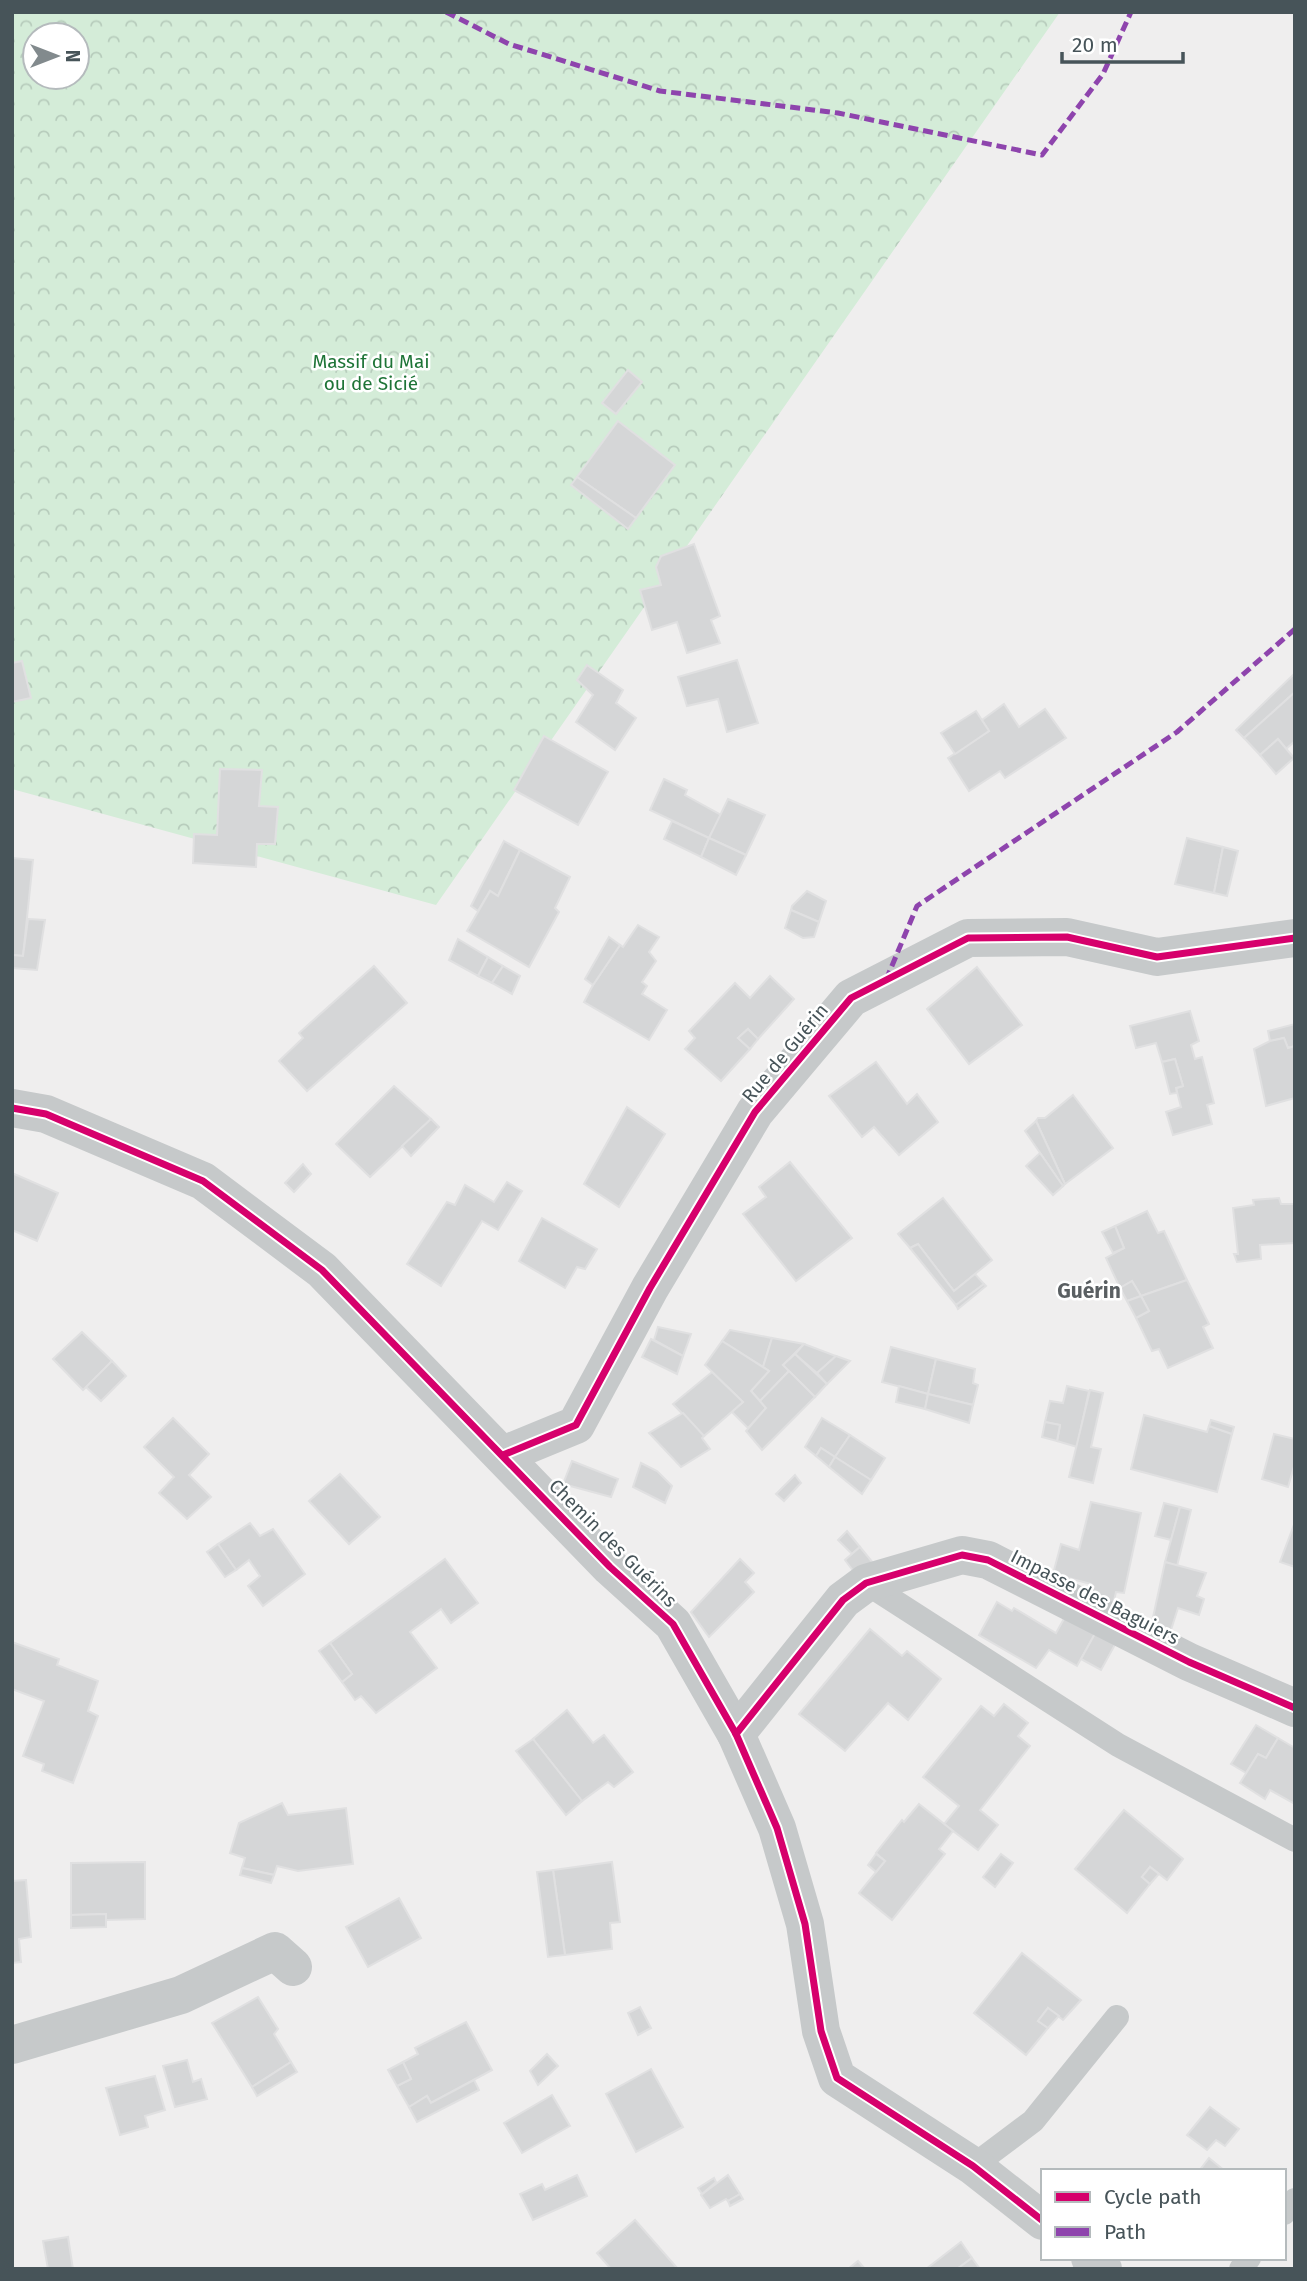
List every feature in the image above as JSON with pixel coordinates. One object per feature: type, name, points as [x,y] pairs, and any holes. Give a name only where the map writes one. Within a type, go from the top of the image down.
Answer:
[{"type":"street","name":"Rue de Guérin","points":[[503,1455],[576,1425],[650,1288],[755,1112],[851,998],[968,938],[1067,937],[1157,957],[1295,938]]},
{"type":"street","name":"Chemin des Guérins","points":[[12,1108],[46,1114],[203,1181],[322,1270],[610,1566],[673,1624],[736,1734],[777,1828],[805,1924],[821,2031],[837,2078],[973,2166],[1041,2219]]},
{"type":"street","name":"Impasse des Baguiers","points":[[736,1734],[843,1600],[866,1583],[962,1555],[988,1560],[1189,1662],[1295,1707]]},
{"type":"street","points":[[12,2045],[181,1995],[275,1951],[293,1967]]},
{"type":"lane","points":[[866,1583],[1118,1745],[1295,1840]]},
{"type":"lane","points":[[973,2166],[1033,2121],[1117,2017]]},
{"type":"green space","name":"Massif du Mai ou de Sicié","points":[[12,12],[1060,12],[436,905],[12,789]]},
{"type":"building","points":[[628,370],[642,382],[616,414],[602,403]]},
{"type":"building","points":[[618,421],[675,465],[636,518],[577,477]]},
{"type":"building","points":[[577,477],[636,518],[628,529],[571,485]]},
{"type":"building","points":[[694,544],[720,616],[711,620],[720,643],[687,653],[677,622],[652,630],[640,590],[661,585],[656,567],[661,556]]},
{"type":"building","points":[[737,660],[758,723],[727,732],[718,699],[687,706],[678,677]]},
{"type":"building","points":[[22,661],[31,698],[12,702],[12,663]]},
{"type":"building","points":[[587,665],[623,690],[616,703],[636,718],[615,750],[576,722],[593,695],[577,680]]},
{"type":"building","points":[[1295,673],[1295,692],[1244,738],[1236,730]]},
{"type":"building","points":[[1295,692],[1295,741],[1286,749],[1278,739],[1260,755],[1244,738]]},
{"type":"building","points":[[1004,704],[1019,727],[1045,709],[1066,738],[1005,778],[1000,771],[969,791],[948,758],[989,731],[982,720]]},
{"type":"building","points":[[976,711],[989,731],[955,754],[941,733]]},
{"type":"building","points":[[544,736],[608,772],[578,825],[514,790]]},
{"type":"building","points":[[1278,739],[1294,758],[1276,774],[1260,755]]},
{"type":"building","points":[[220,769],[262,770],[259,806],[278,807],[275,844],[257,844],[256,867],[193,863],[194,834],[217,835]]},
{"type":"building","points":[[664,779],[687,790],[685,795],[721,815],[709,838],[650,810]]},
{"type":"building","points":[[728,799],[765,815],[746,855],[709,838]]},
{"type":"building","points":[[672,821],[709,838],[701,857],[664,839]]},
{"type":"building","points":[[709,838],[746,855],[736,875],[701,857]]},
{"type":"building","points":[[1187,838],[1223,847],[1214,893],[1175,884]]},
{"type":"building","points":[[504,841],[520,850],[498,896],[490,891],[478,911],[471,906]]},
{"type":"building","points":[[1223,847],[1238,851],[1227,896],[1214,893]]},
{"type":"building","points":[[520,850],[570,877],[555,908],[559,912],[529,967],[467,931],[490,891],[498,896]]},
{"type":"building","points":[[12,858],[33,860],[23,956],[12,955]]},
{"type":"building","points":[[807,891],[826,901],[819,922],[791,910]]},
{"type":"building","points":[[791,910],[819,922],[814,937],[803,938],[785,928]]},
{"type":"building","points":[[28,919],[45,920],[37,970],[12,968],[12,955],[23,956]]},
{"type":"building","points":[[638,925],[659,937],[649,952],[656,961],[642,982],[647,986],[642,994],[667,1010],[649,1040],[584,1002],[620,945],[623,947]]},
{"type":"building","points":[[609,937],[620,945],[593,985],[585,979]]},
{"type":"building","points":[[458,939],[488,957],[478,976],[449,960]]},
{"type":"building","points":[[488,957],[503,966],[492,983],[478,976]]},
{"type":"building","points":[[374,966],[407,1003],[307,1091],[279,1061],[303,1038],[299,1033]]},
{"type":"building","points":[[503,966],[520,976],[512,994],[492,983]]},
{"type":"building","points":[[977,967],[1022,1025],[969,1064],[927,1009]]},
{"type":"building","points":[[770,976],[794,999],[758,1039],[748,1029],[738,1038],[750,1049],[721,1081],[685,1049],[695,1038],[689,1031],[735,983],[750,998]]},
{"type":"building","points":[[1190,1011],[1199,1041],[1191,1045],[1195,1059],[1202,1057],[1214,1103],[1207,1105],[1212,1124],[1173,1135],[1166,1112],[1181,1107],[1176,1088],[1183,1086],[1175,1059],[1162,1062],[1156,1043],[1136,1048],[1130,1026]]},
{"type":"building","points":[[1295,1024],[1295,1046],[1288,1048],[1284,1038],[1270,1041],[1268,1031]]},
{"type":"building","points":[[748,1029],[758,1039],[750,1049],[738,1038]]},
{"type":"building","points":[[1284,1038],[1288,1048],[1295,1046],[1295,1098],[1266,1106],[1254,1049]]},
{"type":"building","points":[[1175,1059],[1183,1086],[1176,1088],[1177,1093],[1170,1094],[1162,1062]]},
{"type":"building","points":[[876,1062],[907,1104],[917,1094],[938,1122],[899,1155],[874,1127],[862,1137],[829,1096]]},
{"type":"building","points":[[394,1086],[431,1119],[370,1177],[336,1144]]},
{"type":"building","points":[[1073,1095],[1113,1148],[1065,1184],[1036,1121],[1038,1118],[1045,1118]]},
{"type":"building","points":[[627,1107],[665,1134],[619,1207],[584,1184]]},
{"type":"building","points":[[431,1119],[439,1127],[411,1156],[402,1146]]},
{"type":"building","points":[[1036,1121],[1065,1184],[1063,1186],[1025,1131]]},
{"type":"building","points":[[1040,1153],[1063,1186],[1053,1195],[1026,1166]]},
{"type":"building","points":[[790,1162],[852,1238],[796,1281],[743,1214],[766,1197],[759,1187]]},
{"type":"building","points":[[303,1164],[311,1174],[294,1192],[285,1183]]},
{"type":"building","points":[[12,1173],[58,1193],[37,1241],[12,1230]]},
{"type":"building","points":[[507,1182],[522,1191],[498,1230],[482,1221],[441,1286],[407,1264],[447,1202],[455,1205],[465,1185],[494,1202]]},
{"type":"building","points":[[943,1198],[992,1260],[954,1291],[918,1244],[910,1248],[898,1234]]},
{"type":"building","points":[[1279,1198],[1281,1204],[1295,1204],[1295,1243],[1260,1245],[1261,1259],[1237,1262],[1234,1254],[1238,1254],[1233,1208],[1254,1205],[1253,1200]]},
{"type":"building","points":[[1147,1211],[1158,1233],[1164,1231],[1187,1280],[1141,1296],[1132,1281],[1120,1288],[1106,1258],[1124,1248],[1115,1226]]},
{"type":"building","points":[[542,1218],[597,1249],[585,1269],[577,1267],[565,1288],[519,1261]]},
{"type":"building","points":[[1115,1226],[1124,1248],[1113,1253],[1102,1232]]},
{"type":"building","points":[[918,1244],[954,1291],[975,1274],[984,1284],[956,1305],[910,1248]]},
{"type":"building","points":[[1187,1280],[1209,1324],[1203,1327],[1213,1348],[1168,1368],[1159,1349],[1152,1351],[1136,1318],[1149,1311],[1141,1296]]},
{"type":"building","points":[[1132,1281],[1141,1296],[1127,1301],[1120,1288]]},
{"type":"building","points":[[984,1284],[986,1286],[958,1309],[956,1305]]},
{"type":"building","points":[[1141,1296],[1149,1311],[1136,1318],[1127,1301]]},
{"type":"building","points":[[658,1327],[691,1334],[683,1356],[654,1340]]},
{"type":"building","points":[[730,1330],[772,1338],[763,1367],[722,1341]]},
{"type":"building","points":[[82,1332],[112,1361],[83,1390],[53,1359]]},
{"type":"building","points":[[772,1338],[804,1344],[783,1365],[789,1371],[760,1401],[751,1391],[769,1371],[763,1367]]},
{"type":"building","points":[[651,1339],[683,1356],[677,1374],[642,1357]]},
{"type":"building","points":[[722,1341],[769,1371],[751,1391],[766,1408],[748,1428],[732,1412],[743,1402],[705,1365]]},
{"type":"building","points":[[804,1344],[836,1356],[817,1373],[795,1354]]},
{"type":"building","points":[[891,1347],[936,1359],[928,1394],[882,1382]]},
{"type":"building","points":[[795,1354],[827,1384],[815,1397],[783,1365]]},
{"type":"building","points":[[836,1356],[850,1361],[827,1384],[817,1373]]},
{"type":"building","points":[[936,1359],[975,1369],[973,1383],[978,1385],[973,1405],[928,1394]]},
{"type":"building","points":[[112,1361],[126,1376],[101,1401],[86,1387]]},
{"type":"building","points":[[789,1371],[815,1397],[762,1450],[746,1431],[766,1408],[760,1401]]},
{"type":"building","points":[[712,1372],[743,1402],[704,1436],[673,1404]]},
{"type":"building","points":[[899,1386],[928,1394],[925,1409],[896,1402]]},
{"type":"building","points":[[1067,1386],[1089,1391],[1077,1447],[1057,1441],[1060,1425],[1045,1422],[1050,1401],[1063,1403]]},
{"type":"building","points":[[1090,1390],[1103,1393],[1091,1447],[1101,1449],[1093,1483],[1069,1477]]},
{"type":"building","points":[[928,1394],[973,1405],[969,1423],[925,1409]]},
{"type":"building","points":[[683,1413],[704,1436],[702,1438],[710,1449],[681,1467],[649,1433]]},
{"type":"building","points":[[1144,1415],[1207,1432],[1209,1426],[1232,1434],[1217,1492],[1131,1469]]},
{"type":"building","points":[[173,1418],[209,1454],[189,1475],[211,1497],[187,1519],[159,1493],[174,1477],[144,1447]]},
{"type":"building","points":[[822,1418],[850,1435],[835,1457],[821,1448],[816,1456],[805,1447]]},
{"type":"building","points":[[1211,1420],[1234,1427],[1232,1434],[1209,1426]]},
{"type":"building","points":[[1045,1422],[1060,1425],[1057,1441],[1042,1437]]},
{"type":"building","points":[[1274,1434],[1295,1439],[1295,1463],[1288,1487],[1262,1479]]},
{"type":"building","points":[[850,1435],[885,1458],[871,1480],[835,1457]]},
{"type":"building","points":[[821,1448],[835,1457],[829,1467],[816,1456]]},
{"type":"building","points":[[835,1457],[871,1480],[862,1494],[829,1467]]},
{"type":"building","points":[[572,1461],[618,1479],[611,1497],[563,1484]]},
{"type":"building","points":[[641,1463],[657,1471],[672,1486],[665,1503],[633,1487]]},
{"type":"building","points":[[340,1474],[380,1517],[349,1544],[309,1501]]},
{"type":"building","points":[[795,1475],[801,1483],[784,1501],[776,1494]]},
{"type":"building","points":[[1091,1502],[1141,1513],[1124,1593],[1116,1592],[1112,1609],[1087,1602],[1091,1584],[1053,1574],[1061,1544],[1079,1550]]},
{"type":"building","points":[[1164,1503],[1180,1507],[1171,1540],[1155,1536]]},
{"type":"building","points":[[1180,1507],[1191,1510],[1177,1566],[1165,1562]]},
{"type":"building","points":[[1295,1522],[1295,1567],[1280,1562]]},
{"type":"building","points":[[250,1523],[260,1536],[273,1529],[305,1574],[263,1606],[248,1586],[260,1576],[249,1560],[236,1570],[218,1544]]},
{"type":"building","points":[[847,1531],[860,1547],[852,1554],[838,1540]]},
{"type":"building","points":[[218,1544],[236,1570],[225,1577],[207,1552]]},
{"type":"building","points":[[860,1547],[878,1569],[854,1572],[845,1560]]},
{"type":"building","points":[[445,1559],[478,1603],[451,1623],[441,1609],[410,1632],[437,1668],[376,1713],[361,1696],[355,1700],[342,1682],[352,1674],[330,1643]]},
{"type":"building","points":[[740,1559],[754,1573],[745,1582],[754,1592],[709,1637],[691,1612]]},
{"type":"building","points":[[1165,1562],[1206,1573],[1197,1596],[1204,1599],[1199,1615],[1178,1608],[1171,1630],[1152,1622]]},
{"type":"building","points":[[997,1602],[1012,1611],[1014,1608],[1056,1633],[1066,1615],[1097,1630],[1077,1666],[1049,1650],[1036,1668],[979,1635]]},
{"type":"building","points":[[870,1629],[902,1656],[907,1651],[941,1679],[908,1720],[888,1703],[845,1751],[799,1714]]},
{"type":"building","points":[[1097,1630],[1117,1641],[1101,1670],[1081,1659]]},
{"type":"building","points":[[12,1642],[59,1659],[57,1665],[98,1681],[88,1711],[98,1716],[73,1783],[42,1771],[44,1764],[23,1756],[44,1701],[12,1689]]},
{"type":"building","points":[[330,1643],[352,1674],[342,1682],[319,1651]]},
{"type":"building","points":[[1004,1704],[1028,1723],[1018,1736],[1030,1746],[980,1810],[998,1825],[978,1850],[944,1824],[959,1806],[923,1777],[981,1706],[994,1716]]},
{"type":"building","points":[[567,1710],[593,1743],[604,1735],[633,1772],[614,1787],[608,1782],[582,1801],[533,1739]]},
{"type":"building","points":[[1256,1725],[1278,1738],[1266,1758],[1258,1754],[1246,1773],[1231,1764]]},
{"type":"building","points":[[1278,1738],[1295,1748],[1295,1804],[1270,1790],[1265,1799],[1240,1783],[1258,1754],[1266,1758]]},
{"type":"building","points":[[533,1739],[582,1801],[566,1815],[516,1751]]},
{"type":"building","points":[[282,1803],[288,1815],[346,1808],[353,1864],[298,1871],[277,1866],[274,1875],[242,1868],[245,1858],[230,1853],[239,1823]]},
{"type":"building","points":[[919,1804],[953,1831],[939,1849],[945,1854],[892,1920],[859,1893],[885,1861],[876,1853],[902,1820],[904,1822]]},
{"type":"building","points":[[1124,1810],[1183,1859],[1167,1880],[1150,1867],[1142,1877],[1150,1884],[1127,1913],[1075,1869]]},
{"type":"building","points":[[876,1854],[885,1861],[876,1872],[868,1865]]},
{"type":"building","points":[[1001,1854],[1013,1863],[995,1887],[983,1877]]},
{"type":"building","points":[[145,1862],[145,1919],[106,1920],[106,1914],[71,1915],[71,1863]]},
{"type":"building","points":[[612,1862],[620,1922],[610,1923],[612,1949],[565,1955],[553,1870]]},
{"type":"building","points":[[1150,1867],[1159,1874],[1150,1884],[1142,1877]]},
{"type":"building","points":[[242,1868],[274,1875],[271,1883],[240,1875]]},
{"type":"building","points":[[553,1870],[565,1955],[548,1957],[537,1872]]},
{"type":"building","points":[[26,1880],[31,1937],[19,1939],[21,1962],[12,1963],[12,1881]]},
{"type":"building","points":[[399,1898],[421,1938],[368,1967],[346,1927]]},
{"type":"building","points":[[106,1914],[106,1927],[71,1928],[71,1915]]},
{"type":"building","points":[[1022,1953],[1081,2000],[1063,2020],[1048,2008],[1038,2021],[1048,2028],[1026,2055],[974,2013]]},
{"type":"building","points":[[258,1997],[278,2029],[274,2034],[291,2062],[252,2087],[212,2023]]},
{"type":"building","points":[[640,2007],[651,2028],[638,2035],[628,2013]]},
{"type":"building","points":[[1048,2008],[1059,2016],[1048,2028],[1038,2021]]},
{"type":"building","points":[[466,2022],[492,2070],[431,2103],[427,2096],[409,2107],[397,2086],[411,2079],[403,2062],[418,2054],[415,2048]]},
{"type":"building","points":[[547,2054],[558,2066],[538,2085],[530,2071]]},
{"type":"building","points":[[187,2060],[193,2082],[201,2079],[207,2099],[175,2107],[163,2066]]},
{"type":"building","points":[[291,2062],[297,2072],[257,2096],[252,2087]]},
{"type":"building","points":[[403,2062],[411,2079],[397,2086],[388,2070]]},
{"type":"building","points":[[651,2069],[683,2127],[636,2152],[606,2094]]},
{"type":"building","points":[[155,2076],[165,2110],[145,2116],[148,2127],[120,2135],[106,2088]]},
{"type":"building","points":[[474,2080],[479,2090],[417,2122],[409,2107],[427,2096],[431,2103]]},
{"type":"building","points":[[552,2095],[570,2126],[522,2153],[504,2123]]},
{"type":"building","points":[[1210,2107],[1239,2129],[1225,2146],[1216,2140],[1207,2150],[1187,2135]]},
{"type":"building","points":[[1209,2158],[1223,2169],[1201,2169]]},
{"type":"building","points":[[577,2175],[587,2196],[533,2220],[520,2194],[542,2184],[545,2190]]},
{"type":"building","points":[[728,2175],[740,2194],[710,2208],[701,2195]]},
{"type":"building","points":[[714,2178],[716,2182],[702,2194],[698,2188]]},
{"type":"building","points":[[740,2194],[743,2199],[730,2206],[728,2201]]},
{"type":"building","points":[[635,2220],[678,2269],[611,2269],[597,2253]]},
{"type":"building","points":[[68,2237],[73,2269],[48,2269],[43,2241]]},
{"type":"building","points":[[961,2242],[972,2258],[957,2269],[926,2269]]},
{"type":"building","points":[[972,2258],[980,2269],[957,2269]]},
{"type":"building","points":[[858,2261],[865,2269],[848,2269]]},
{"type":"marked path","points":[[446,12],[509,44],[660,91],[838,113],[1042,155],[1103,74],[1131,12]]},
{"type":"marked path","points":[[886,980],[917,906],[1177,732],[1295,629]]},
{"type":"cycle path","points":[[503,1455],[576,1425],[650,1288],[755,1112],[851,998],[968,938],[1067,937],[1157,957],[1295,938]]},
{"type":"cycle path","points":[[12,1108],[46,1114],[203,1181],[322,1270],[610,1567],[673,1624],[736,1734],[777,1828],[805,1924],[821,2031],[837,2078],[973,2166],[1041,2219]]},
{"type":"cycle path","points":[[736,1734],[843,1600],[866,1583],[962,1555],[988,1560],[1189,1662],[1295,1708]]},
{"type":"district","name":"Guérin","points":[[1089,1291]]}]
